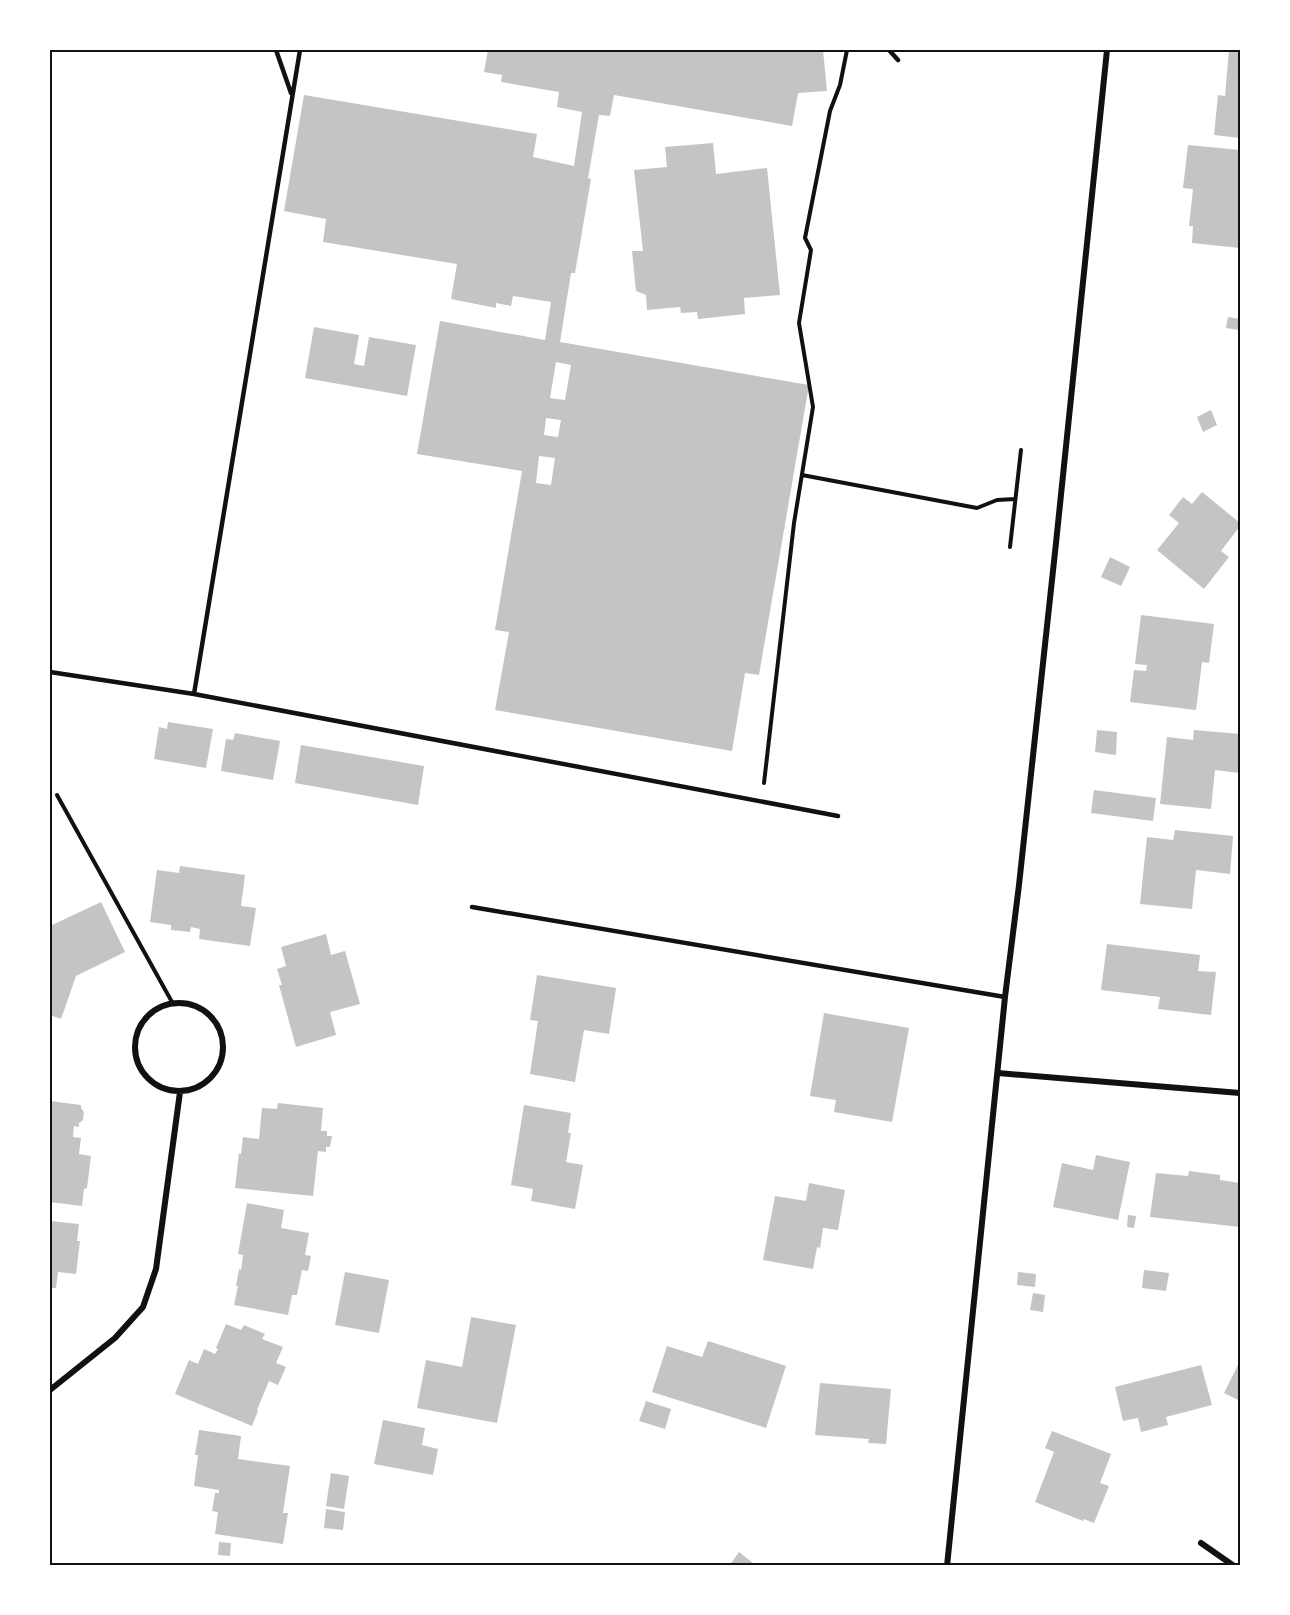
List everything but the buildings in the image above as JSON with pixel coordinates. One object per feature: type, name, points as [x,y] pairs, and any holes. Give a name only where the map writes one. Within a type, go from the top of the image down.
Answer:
[{"type":"street","points":[[947,1566],[1005,997],[1042,673],[1107,50]]},
{"type":"street","points":[[172,1002],[201,1007],[220,1028],[224,1043],[223,1057],[217,1071],[207,1082],[194,1089],[180,1092],[165,1089],[151,1082],[141,1071],[135,1058],[134,1043],[138,1029],[146,1016],[158,1007],[172,1002]]},
{"type":"street","points":[[998,1073],[1240,1093]]},
{"type":"street","points":[[50,1390],[115,1338],[143,1307],[156,1269],[180,1092]]},
{"type":"street","points":[[1201,1543],[1234,1566]]},
{"type":"lane","points":[[276,50],[292,95]]},
{"type":"lane","points":[[194,694],[300,50]]},
{"type":"lane","points":[[889,50],[898,60]]},
{"type":"lane","points":[[50,672],[194,694],[838,816]]},
{"type":"lane","points":[[472,907],[1005,997]]},
{"type":"path","points":[[762,802],[794,523],[813,407],[799,323],[811,250],[805,238],[830,111],[840,85],[847,50]]},
{"type":"path","points":[[1010,547],[1021,450]]},
{"type":"path","points":[[802,475],[977,508],[998,500],[1015,499]]},
{"type":"path","points":[[57,795],[172,1002]]}]
